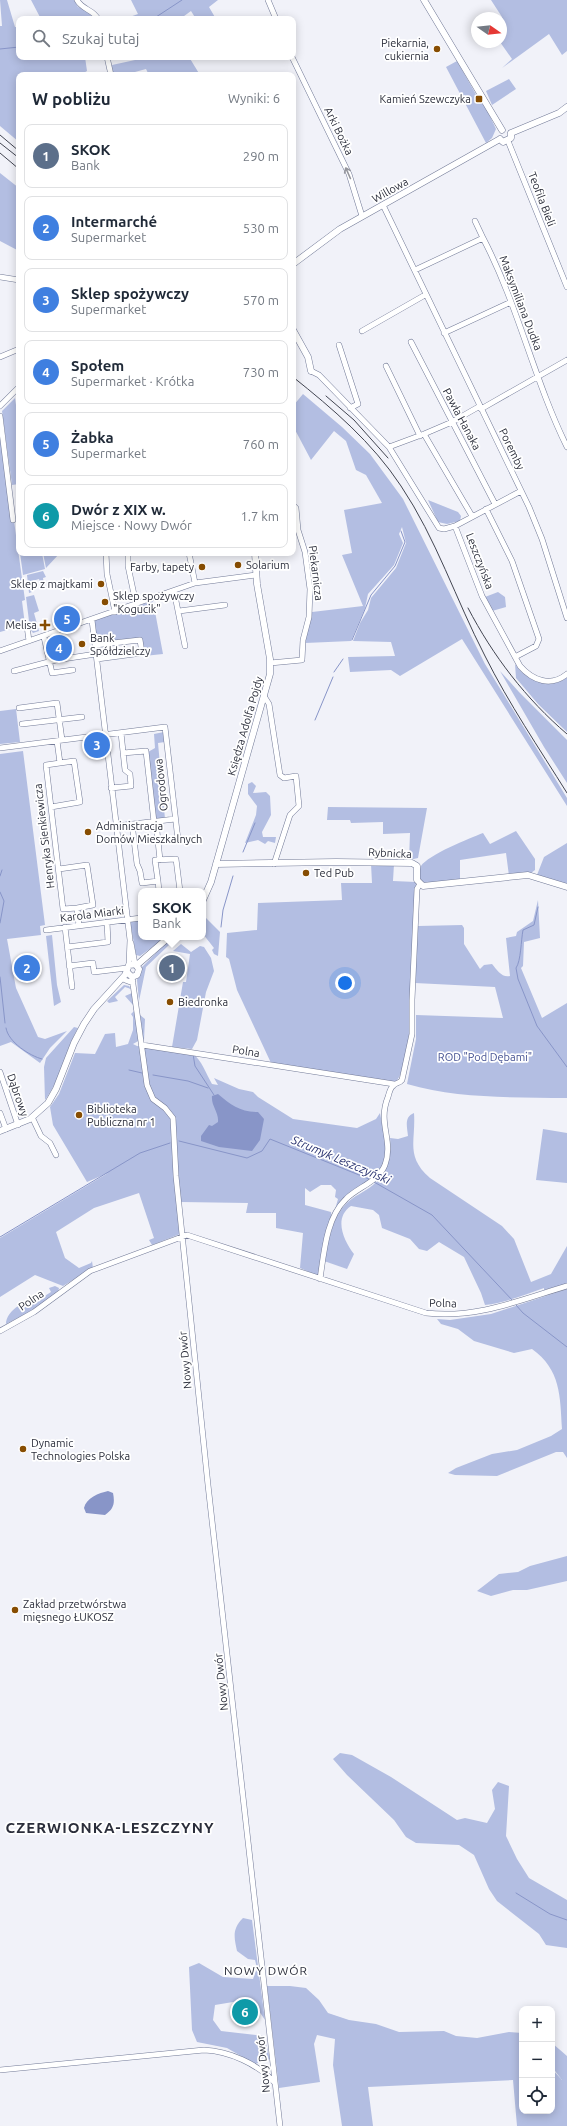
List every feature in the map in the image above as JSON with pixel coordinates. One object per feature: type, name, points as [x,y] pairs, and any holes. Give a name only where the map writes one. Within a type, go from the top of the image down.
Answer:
[{"type":"street","points":[[77,0],[80,6],[92,11],[96,16]]},
{"type":"street","points":[[268,0],[275,16]]},
{"type":"street","points":[[424,0],[502,130]]},
{"type":"street","points":[[108,60],[110,72]]},
{"type":"street","name":"Arki Bożka","points":[[293,60],[349,174],[362,216]]},
{"type":"street","points":[[511,133],[559,113],[567,107]]},
{"type":"street","points":[[502,130],[508,130],[511,133]]},
{"type":"street","points":[[502,130],[499,133],[500,139],[504,142],[511,138],[511,133]]},
{"type":"street","name":"Willowa","points":[[296,262],[329,236],[362,216],[500,139]]},
{"type":"street","name":"Teofila Bieli","points":[[508,141],[567,287]]},
{"type":"street","name":"Poremby","points":[[383,205],[415,270],[425,295],[521,491],[542,539],[567,618]]},
{"type":"street","name":"Maksymiliana Dudka","points":[[475,221],[500,272],[554,419],[567,447]]},
{"type":"street","points":[[415,270],[483,238]]},
{"type":"street","points":[[0,277],[16,280]]},
{"type":"street","points":[[362,331],[425,295]]},
{"type":"street","points":[[444,333],[511,302]]},
{"type":"street","points":[[296,335],[308,357],[311,371]]},
{"type":"street","name":"Pawła Hanaka","points":[[411,342],[495,504]]},
{"type":"street","points":[[339,345],[358,404],[350,408]]},
{"type":"street","points":[[0,357],[16,350]]},
{"type":"street","points":[[389,446],[422,435],[452,422],[567,360]]},
{"type":"street","points":[[386,366],[422,435],[472,516]]},
{"type":"street","name":"Leszczyńska","points":[[311,371],[319,375],[389,446],[439,528],[444,529],[455,526],[482,596],[515,657],[526,672],[538,680],[557,680],[567,674]]},
{"type":"street","points":[[0,405],[16,390]]},
{"type":"street","points":[[0,416],[13,520]]},
{"type":"street","points":[[455,526],[521,491]]},
{"type":"street","name":"Piekarnicza","points":[[270,663],[302,660],[303,640],[309,617],[310,589],[305,552],[298,530],[296,508]]},
{"type":"street","points":[[486,509],[512,561],[539,639],[536,646],[515,657]]},
{"type":"street","points":[[106,556],[107,574],[115,612]]},
{"type":"street","points":[[128,556],[128,566],[136,604]]},
{"type":"street","points":[[190,556],[195,584]]},
{"type":"street","name":"Księdza Adolfa Pojdy","points":[[206,894],[209,889],[269,678],[270,663],[256,575],[255,556]]},
{"type":"street","points":[[0,651],[195,584],[256,575]]},
{"type":"street","points":[[174,591],[185,646]]},
{"type":"street","points":[[179,611],[225,605]]},
{"type":"street","points":[[92,620],[127,920],[133,953],[131,973]]},
{"type":"street","points":[[27,626],[29,642]]},
{"type":"street","points":[[44,637],[52,673],[73,670]]},
{"type":"street","points":[[14,671],[56,660],[142,653],[140,640],[95,646]]},
{"type":"street","points":[[264,696],[269,704],[280,775],[284,778],[296,776],[298,784],[299,806],[290,815],[274,864]]},
{"type":"street","points":[[19,708],[57,703],[60,720],[60,763],[74,761],[80,802],[51,807]]},
{"type":"street","points":[[22,724],[82,717]]},
{"type":"street","name":"Ogrodowa","points":[[121,733],[165,727],[178,840]]},
{"type":"street","points":[[0,748],[121,733],[125,770],[130,774],[131,786],[112,788]]},
{"type":"street","points":[[123,753],[146,750],[160,860]]},
{"type":"street","name":"Henryka Sienkiewicza","points":[[60,763],[46,765],[63,909],[77,908]]},
{"type":"street","points":[[116,826],[175,820]]},
{"type":"street","points":[[132,824],[137,864],[142,883],[158,881]]},
{"type":"street","points":[[159,888],[155,860],[176,859],[180,888]]},
{"type":"street","name":"Rybnicka","points":[[216,864],[336,862],[413,863],[418,867],[418,880],[420,884]]},
{"type":"street","points":[[59,869],[87,864],[93,906],[77,908],[79,926]]},
{"type":"street","points":[[320,1279],[326,1243],[337,1212],[347,1198],[372,1181],[384,1168],[389,1151],[384,1128],[383,1112],[387,1098],[394,1084],[399,1084],[402,1080],[412,1038],[412,1000],[417,888],[420,884],[426,886],[528,875],[567,887]]},
{"type":"street","name":"Karola Miarki","points":[[46,930],[138,918]]},
{"type":"street","points":[[67,946],[108,942],[107,922]]},
{"type":"street","points":[[65,928],[72,987]]},
{"type":"street","points":[[130,940],[131,973],[136,990],[147,1085],[153,1100],[165,1108],[173,1118],[182,1236]]},
{"type":"street","points":[[0,1113],[3,1130],[18,1125],[32,1117],[51,1098],[79,1033],[90,1015],[104,999],[166,940]]},
{"type":"street","points":[[131,973],[145,957],[153,952]]},
{"type":"street","points":[[133,953],[138,958],[145,957]]},
{"type":"street","points":[[69,966],[93,963],[94,972],[131,973]]},
{"type":"street","name":"Polna","points":[[142,1045],[394,1084]]},
{"type":"street","name":"Dąbrowy","points":[[0,1072],[18,1125]]},
{"type":"street","points":[[32,1117],[41,1136],[50,1142],[56,1155]]},
{"type":"street","name":"Polna","points":[[0,1331],[34,1312],[90,1271],[182,1236],[192,1236],[426,1313],[480,1312],[515,1303],[567,1286]]},
{"type":"street","name":"Nowy Dwór","points":[[182,1236],[280,2126]]},
{"type":"street","points":[[0,2070],[204,2050],[218,2050],[256,2068],[275,2083]]},
{"type":"green space","points":[[0,0],[7,0],[16,27],[16,60],[85,60],[87,71],[16,72],[16,139],[0,126],[0,26],[2,26]]},
{"type":"green space","points":[[31,0],[74,0],[78,7],[90,12],[93,16],[39,16]]},
{"type":"green space","points":[[131,0],[218,0],[209,7],[214,16],[194,16],[191,11],[184,16],[132,16],[138,14]]},
{"type":"green space","points":[[491,0],[567,0],[567,51],[562,55],[549,34],[502,68],[512,59],[504,48],[507,48],[507,12],[499,12]]},
{"type":"green space","points":[[135,60],[191,60],[198,72],[148,72],[146,69],[135,72],[113,72],[112,65]]},
{"type":"green space","points":[[457,61],[478,98],[487,110],[496,129],[492,138],[486,143],[446,67]]},
{"type":"green space","points":[[509,79],[516,89],[492,105],[486,91]]},
{"type":"green space","points":[[0,173],[16,186],[16,249],[0,241]]},
{"type":"green space","points":[[303,394],[342,427],[370,454],[403,499],[485,664],[567,798],[567,806],[462,639],[400,676],[391,670],[350,672],[348,657],[395,656],[391,642],[353,641],[360,623],[368,610],[371,598],[396,568],[406,543],[402,527],[399,534],[403,543],[394,565],[368,594],[365,608],[351,641],[305,643],[312,612],[363,606],[342,555],[352,553],[344,510],[382,503],[366,475],[356,470],[346,441],[334,431],[311,460],[296,432],[296,402]]},
{"type":"green space","points":[[15,398],[16,484],[12,485],[2,411]]},
{"type":"green space","points":[[0,420],[16,535],[16,556],[19,556],[25,600],[22,601],[25,625],[0,632]]},
{"type":"green space","points":[[428,500],[458,512],[461,516],[460,521],[447,524],[438,522]]},
{"type":"green space","points":[[20,556],[43,556],[45,569],[23,575]]},
{"type":"green space","points":[[44,556],[57,556],[46,568]]},
{"type":"green space","points":[[43,571],[46,577],[43,578],[44,585],[42,589],[39,579],[29,582],[32,592],[29,593],[27,575]]},
{"type":"green space","points":[[498,592],[505,597],[506,607],[492,611],[485,597]]},
{"type":"green space","points":[[34,595],[39,611],[34,613],[39,631],[33,633],[30,629],[26,597]]},
{"type":"green space","points":[[153,601],[163,654],[144,656],[142,639],[98,644],[94,620]]},
{"type":"green space","points":[[515,664],[525,675],[539,682],[554,683],[567,677],[567,732],[538,704],[516,678]]},
{"type":"green space","points":[[500,671],[567,740],[567,783],[544,747]]},
{"type":"green space","points":[[16,709],[20,742],[0,744],[0,711]]},
{"type":"green space","points":[[164,732],[165,742],[158,743],[165,819],[155,819],[148,752],[155,748],[154,734]]},
{"type":"green space","points":[[23,751],[45,925],[40,926],[41,935],[7,939],[16,988],[38,1037],[45,1039],[67,1031],[50,1048],[40,1063],[11,1042],[0,1046],[0,754]]},
{"type":"green space","points":[[252,782],[256,786],[253,793],[266,792],[270,796],[271,815],[262,832],[263,837],[276,837],[275,843],[268,841],[265,844],[258,840],[245,843],[256,815],[257,806],[248,794],[248,784]]},
{"type":"green space","points":[[328,807],[427,808],[418,858],[409,860],[410,833],[383,834],[383,822],[351,823],[350,820],[327,820]]},
{"type":"green space","points":[[516,831],[535,859],[535,870],[531,873],[509,876],[506,853],[460,860],[460,880],[426,884],[420,882],[421,866],[440,852],[483,833],[490,844]]},
{"type":"green space","points":[[567,843],[567,885],[537,875],[544,857]]},
{"type":"green space","name":"ROD \"Pod Dębami\"","points":[[371,864],[394,864],[393,881],[416,882],[413,989],[407,1049],[402,1071],[395,1082],[271,1063],[237,990],[229,959],[226,957],[227,933],[257,930],[258,903],[342,900],[341,883],[372,883]]},
{"type":"green space","points":[[538,900],[540,938],[524,942],[523,966],[521,968],[542,1018],[567,1003],[567,1098],[466,1095],[426,1089],[407,1084],[416,1039],[416,1015],[503,1018],[495,987],[415,983],[418,926],[462,925],[464,928],[464,944],[480,969],[484,965],[492,964],[502,975],[510,976],[506,938],[516,936],[517,932],[533,921]]},
{"type":"green space","points":[[206,918],[220,932],[218,956],[214,954],[212,950],[214,948],[206,938]]},
{"type":"green space","points":[[138,920],[138,940],[162,940],[140,956],[136,955],[130,921]]},
{"type":"green space","points":[[52,935],[57,985],[61,1002],[54,1006],[46,936]]},
{"type":"green space","points":[[167,942],[169,945],[146,967],[139,1001],[137,980],[142,967]]},
{"type":"green space","points":[[181,944],[191,952],[200,946],[204,947],[211,958],[214,971],[206,992],[197,1040],[192,1049],[172,1047],[183,982],[186,982],[190,954],[173,951]]},
{"type":"green space","points":[[124,985],[129,986],[131,989],[125,987],[115,997],[118,1001],[109,1003],[107,1001]]},
{"type":"green space","points":[[132,993],[140,1040],[133,1044],[137,1046],[192,1053],[201,1063],[212,1084],[218,1085],[214,1078],[239,1089],[253,1092],[258,1097],[293,1119],[357,1128],[376,1119],[380,1113],[387,1150],[384,1162],[378,1172],[334,1213],[338,1199],[335,1197],[336,1190],[331,1185],[321,1185],[310,1192],[305,1188],[305,1205],[331,1212],[332,1219],[318,1276],[300,1268],[303,1233],[276,1228],[276,1213],[246,1213],[248,1203],[181,1202],[177,1175],[180,1234],[152,1245],[149,1240],[154,1238],[139,1193],[94,1208],[56,1232],[65,1258],[79,1268],[91,1263],[92,1261],[93,1268],[63,1286],[35,1275],[0,1297],[0,1238],[108,1173],[87,1182],[53,1125],[50,1107],[59,1094],[75,1053],[95,1054],[105,1034],[115,1033],[116,1047],[128,1044],[133,1030],[133,1017],[131,1014],[134,1011],[133,1005],[125,996]]},
{"type":"green space","points":[[140,1015],[145,1019],[144,1040],[143,1039]]},
{"type":"green space","points":[[74,1027],[78,1028],[55,1083],[45,1100],[44,1067],[46,1058]]},
{"type":"green space","points":[[414,1113],[413,1148],[414,1155],[422,1170],[430,1178],[502,1226],[514,1239],[531,1282],[551,1274],[567,1246],[567,1284],[544,1290],[544,1288],[507,1301],[485,1305],[464,1257],[439,1242],[427,1251],[419,1249],[410,1239],[382,1228],[379,1215],[373,1210],[351,1206],[342,1217],[341,1223],[344,1236],[354,1254],[347,1269],[324,1261],[331,1231],[337,1216],[349,1201],[373,1185],[382,1175],[388,1163],[390,1138],[398,1139],[408,1136],[407,1119]]},
{"type":"green space","points":[[543,1129],[567,1133],[567,1183],[536,1180]]},
{"type":"green space","points":[[55,1286],[59,1288],[58,1292],[33,1310],[6,1324],[9,1314],[18,1306],[37,1295],[40,1299],[51,1292],[49,1288]]},
{"type":"green space","points":[[567,1289],[567,1458],[563,1452],[556,1452],[497,1476],[455,1475],[448,1473],[456,1468],[492,1454],[517,1450],[551,1436],[562,1429],[561,1406],[554,1375],[542,1357],[532,1349],[514,1353],[474,1341],[458,1329],[441,1324],[437,1319],[450,1320],[491,1314]]},
{"type":"green space","points":[[567,1556],[567,1581],[527,1590],[513,1590],[491,1596],[477,1591],[499,1574],[518,1572],[530,1566]]},
{"type":"green space","points":[[340,1753],[352,1755],[391,1777],[457,1820],[465,1818],[487,1823],[495,1809],[492,1790],[498,1782],[509,1786],[506,1836],[517,1859],[529,1878],[567,1900],[567,1948],[546,1945],[539,1934],[497,1901],[489,1889],[474,1855],[459,1845],[416,1843],[406,1837],[394,1820],[347,1775],[333,1759]]},
{"type":"green space","points":[[243,1918],[252,1920],[265,2020],[251,1999],[215,2005],[213,2020],[221,2031],[264,2036],[270,2059],[255,2064],[227,2048],[197,2042],[192,2030],[189,1967],[199,1963],[223,1977],[253,1979],[257,1968],[255,1960],[248,1959],[237,1951],[235,1941],[235,1930]]},
{"type":"green space","points":[[267,1986],[306,1988],[319,2000],[328,2013],[349,2020],[376,2024],[399,2032],[444,2031],[456,2036],[477,2038],[509,2032],[519,2033],[519,2114],[555,2114],[555,2072],[562,2080],[555,2071],[555,2046],[567,2056],[567,2126],[517,2126],[513,2080],[368,2087],[373,2126],[342,2126],[333,2065],[335,2039],[317,2035],[314,2044],[320,2082],[279,2088]]},
{"type":"shaded area","points":[[218,1094],[236,1107],[246,1111],[258,1112],[264,1119],[260,1140],[252,1151],[219,1147],[201,1141],[201,1136],[209,1125],[212,1126],[218,1122],[212,1096]]},
{"type":"shaded area","points":[[108,1491],[113,1493],[114,1503],[105,1515],[86,1513],[84,1508],[87,1501]]},
{"type":"waterway","points":[[158,16],[182,0]]},
{"type":"waterway","points":[[0,49],[16,47]]},
{"type":"waterway","points":[[352,640],[371,595],[395,566],[405,542],[401,531]]},
{"type":"waterway","points":[[334,672],[343,659]]},
{"type":"waterway","points":[[315,720],[333,677]]},
{"type":"waterway","points":[[243,852],[255,823]]},
{"type":"waterway","points":[[0,876],[2,870]]},
{"type":"waterway","points":[[221,927],[223,910],[233,876]]},
{"type":"waterway","points":[[0,892],[4,901],[0,923]]},
{"type":"waterway","points":[[538,907],[534,925],[523,930],[520,956],[516,968],[518,979],[537,1026],[567,1067]]},
{"type":"waterway","points":[[0,977],[5,1023]]},
{"type":"waterway","points":[[6,1028],[11,1038],[20,1048],[42,1059]]},
{"type":"waterway","points":[[193,1054],[195,1066],[214,1095]]},
{"type":"waterway","points":[[129,1070],[142,1073]]},
{"type":"waterway","points":[[153,1075],[188,1081],[208,1088]]},
{"type":"waterway","name":"Strumyk Leszczyński","points":[[179,1141],[247,1158],[262,1151],[270,1139],[369,1179]]},
{"type":"waterway","name":"Strumyk Leszczyński","points":[[0,1237],[140,1153],[170,1143]]},
{"type":"waterway","name":"Strumyk Leszczyński","points":[[374,1182],[432,1215],[513,1301]]},
{"type":"waterway","name":"Strumyk Leszczyński","points":[[516,1305],[523,1313],[567,1347]]},
{"type":"waterway","points":[[516,1893],[550,1914],[567,1920]]},
{"type":"railway","points":[[0,135],[16,148]]},
{"type":"railway","points":[[0,143],[16,156]]},
{"type":"railway","points":[[0,153],[16,166]]},
{"type":"railway","points":[[296,379],[323,401],[365,441],[378,455],[401,486],[425,527],[474,635],[494,674],[524,726],[567,793]]},
{"type":"railway","points":[[326,396],[354,420],[388,458]]},
{"type":"railway","points":[[468,608],[488,643],[512,676],[552,721],[567,734]]},
{"type":"place","name":"Piekarnia, cukiernia","points":[[437,49]]},
{"type":"place","name":"Kamień Szewczyka","points":[[479,99]]},
{"type":"place","name":"Solarium","points":[[238,565]]},
{"type":"place","name":"Farby, tapety","points":[[202,567]]},
{"type":"place","name":"Sklep z majtkami","points":[[101,584]]},
{"type":"place","name":"Sklep spożywczy \"Kogucik\"","points":[[105,602]]},
{"type":"place","name":"Żabka","points":[[67,619]]},
{"type":"place","name":"Melisa","points":[[45,625]]},
{"type":"place","name":"Bank Spółdzielczy","points":[[82,644]]},
{"type":"place","name":"Społem","points":[[59,648]]},
{"type":"place","name":"Sklep spożywczy","points":[[97,745]]},
{"type":"place","name":"Administracja Domów Mieszkalnych","points":[[88,832]]},
{"type":"place","name":"Ted Pub","points":[[306,873]]},
{"type":"place","name":"Intermarché","points":[[27,968]]},
{"type":"place","name":"SKOK","points":[[172,968]]},
{"type":"place","name":"Biedronka","points":[[170,1002]]},
{"type":"place","name":"Biblioteka Publiczna nr 1","points":[[79,1115]]},
{"type":"place","name":"Dynamic Technologies Polska","points":[[23,1449]]},
{"type":"place","name":"Zakład przetwórstwa mięsnego ŁUKOSZ","points":[[15,1610]]},
{"type":"place","name":"Dwór z XIX w.","points":[[245,2012]]},
{"type":"district","name":"CZERWIONKA-LESZCZYNY","points":[[110,1828]]},
{"type":"district","name":"NOWY DWÓR","points":[[266,1971]]}]
